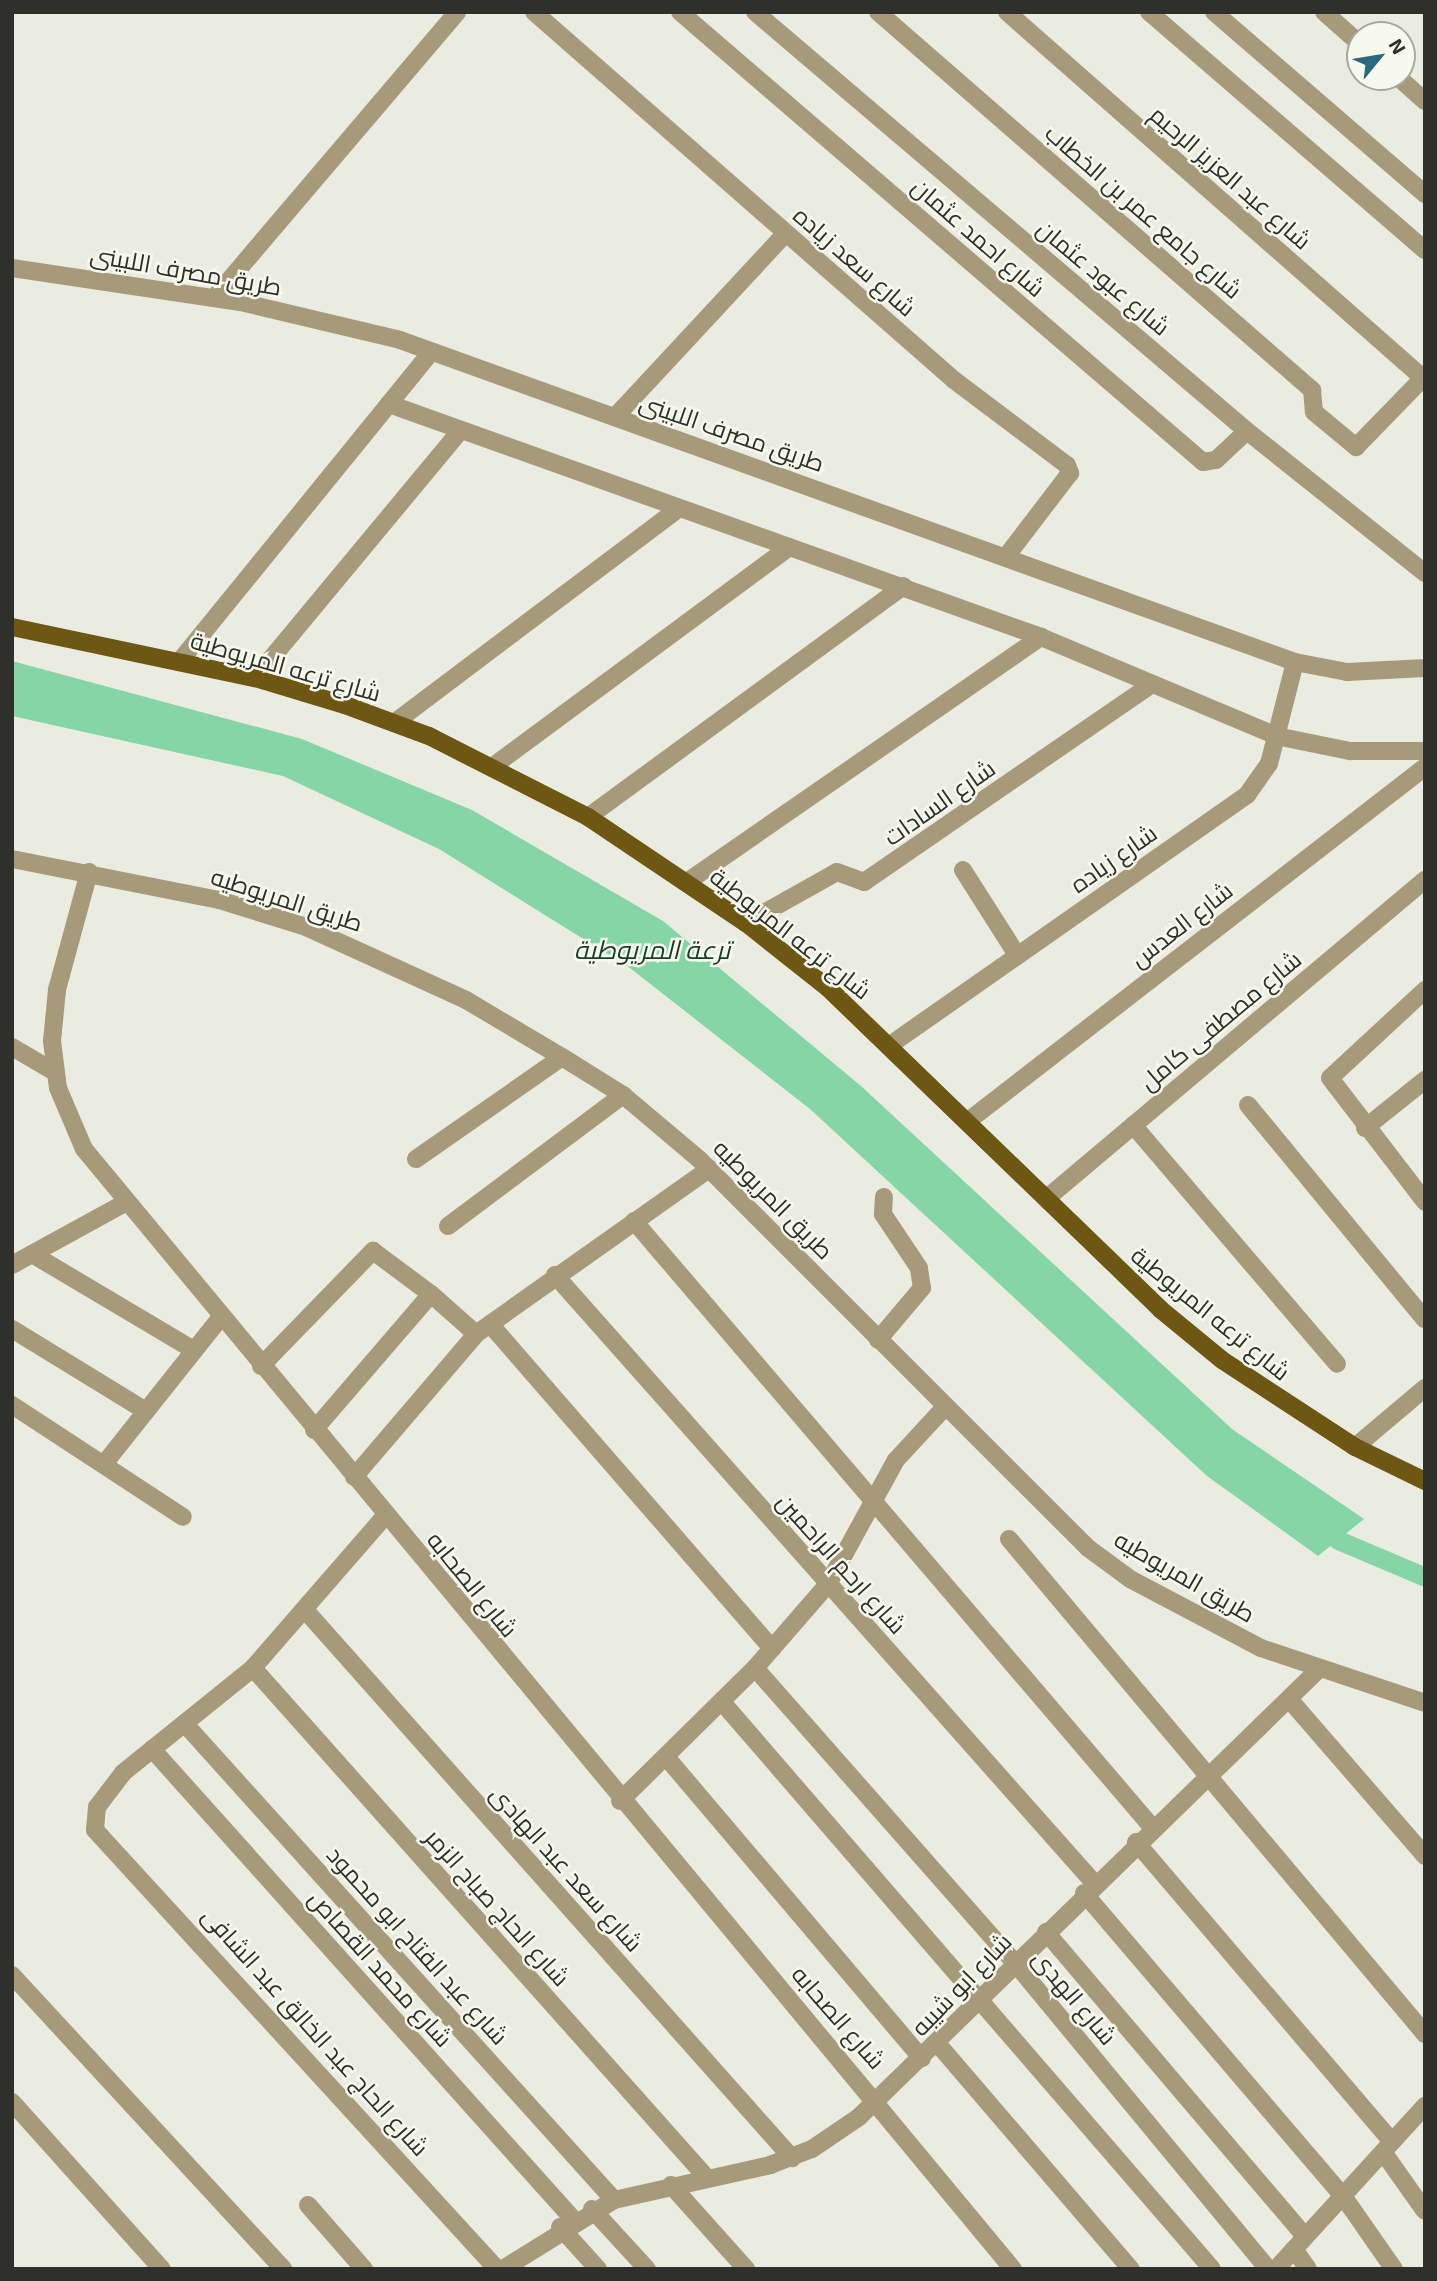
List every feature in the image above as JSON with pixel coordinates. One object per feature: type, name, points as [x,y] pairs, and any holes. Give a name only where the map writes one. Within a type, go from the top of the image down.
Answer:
[{"type":"main road","name":"شارع ترعه المريوطية","points":[[12,627],[255,678],[394,723],[492,767],[588,817],[746,923],[890,1045],[1047,1198],[1222,1360],[1355,1447],[1425,1481]]},
{"type":"street","points":[[214,298],[457,12]]},
{"type":"street","name":"شارع سعد زياده","points":[[534,12],[954,380],[1070,468],[1008,554]]},
{"type":"street","name":"شارع احمد عثمان","points":[[680,12],[1203,462],[1216,460],[1247,431]]},
{"type":"street","name":"شارع عبود عثمان","points":[[755,12],[1247,431],[1425,573]]},
{"type":"street","name":"شارع جامع عمر بن الخطاب","points":[[878,12],[1312,390],[1314,412],[1356,447],[1362,445],[1424,377]]},
{"type":"street","name":"شارع عبد العزيز الرحيم","points":[[1007,12],[1424,377]]},
{"type":"street","points":[[1149,12],[1425,250]]},
{"type":"street","points":[[1214,12],[1425,194]]},
{"type":"street","points":[[1325,12],[1346,31]]},
{"type":"street","points":[[615,416],[786,233]]},
{"type":"street","name":"طريق مصرف اللبينى","points":[[12,268],[214,298],[431,352],[1008,554],[1295,662],[1347,672],[1425,668]]},
{"type":"street","points":[[180,662],[431,352]]},
{"type":"street","points":[[389,404],[1041,637],[1276,736],[1350,751],[1425,751]]},
{"type":"street","points":[[255,678],[460,431]]},
{"type":"street","points":[[394,723],[678,509]]},
{"type":"street","points":[[492,767],[789,547]]},
{"type":"street","points":[[588,817],[904,586]]},
{"type":"street","points":[[687,882],[1041,637]]},
{"type":"street","name":"شارع زياده","points":[[890,1045],[1247,795],[1269,764],[1295,662]]},
{"type":"street","name":"شارع السادات","points":[[746,923],[837,872],[864,882],[1152,684]]},
{"type":"street","name":"شارع العدس","points":[[968,1121],[1425,767]]},
{"type":"street","name":"طريق المريوطيه","points":[[12,859],[89,872],[306,927],[454,994],[562,1057],[623,1095],[709,1169],[1038,1504],[1130,1579],[1261,1648],[1425,1703]]},
{"type":"street","points":[[963,870],[1017,955]]},
{"type":"street","name":"شارع الصحابه","points":[[89,872],[57,990],[53,1071],[74,1130],[125,1203],[620,1801],[876,2099],[1013,2269]]},
{"type":"street","name":"شارع مصطفى كامل","points":[[1047,1198],[1425,880]]},
{"type":"street","points":[[1425,990],[1330,1078],[1425,1202]]},
{"type":"street","points":[[12,1047],[53,1071]]},
{"type":"street","points":[[416,1160],[562,1057]]},
{"type":"street","points":[[1366,1128],[1425,1080]]},
{"type":"street","points":[[448,1226],[623,1095]]},
{"type":"street","points":[[1248,1105],[1425,1320]]},
{"type":"street","points":[[1133,1125],[1337,1364]]},
{"type":"street","points":[[354,1477],[483,1329],[555,1275],[709,1169]]},
{"type":"street","points":[[878,1340],[922,1287],[919,1268],[883,1214],[884,1197]]},
{"type":"street","points":[[12,1265],[125,1203]]},
{"type":"street","points":[[634,1222],[1152,1827]]},
{"type":"street","points":[[261,1366],[373,1251],[483,1329],[772,1648]]},
{"type":"street","points":[[32,1254],[194,1350]]},
{"type":"street","name":"شارع ارحم الراحمين","points":[[555,1275],[828,1584],[1089,1888],[1343,2196],[1394,2269]]},
{"type":"street","points":[[314,1430],[431,1294]]},
{"type":"street","points":[[104,1464],[221,1317]]},
{"type":"street","points":[[12,1329],[146,1410]]},
{"type":"street","points":[[1355,1447],[1425,1388]]},
{"type":"street","points":[[12,1405],[183,1517]]},
{"type":"street","points":[[620,1801],[667,1758],[755,1668],[828,1584],[909,1440],[944,1408]]},
{"type":"street","points":[[152,1749],[253,1668],[306,1611],[386,1516]]},
{"type":"street","points":[[1009,1539],[1425,2034]]},
{"type":"street","name":"شارع سعد عبد الهادى","points":[[306,1611],[792,2158]]},
{"type":"street","name":"شارع الحاج صباح الزمر","points":[[253,1668],[707,2178]]},
{"type":"street","name":"شارع الهدى","points":[[755,1668],[1015,1963],[1268,2269]]},
{"type":"street","name":"شارع ابو شيبه","points":[[503,2269],[567,2223],[592,2209],[614,2200],[671,2185],[792,2158],[849,2124],[922,2059],[1089,1888],[1319,1669]]},
{"type":"street","points":[[1289,1699],[1425,1856]]},
{"type":"street","points":[[722,1702],[981,1998],[1212,2269]]},
{"type":"street","name":"شارع عبد الفتاح ابو محمود","points":[[185,1724],[614,2200]]},
{"type":"street","name":"شارع الحاج عبد الخالق عبد الشافى","points":[[152,1749],[104,1797],[96,1830],[497,2269]]},
{"type":"street","name":"شارع محمد القصاص","points":[[152,1749],[567,2223],[598,2269]]},
{"type":"street","points":[[667,1758],[922,2059]]},
{"type":"street","points":[[1136,1842],[1388,2147],[1425,2211]]},
{"type":"street","points":[[1046,1932],[1300,2242],[1308,2269]]},
{"type":"street","points":[[12,1975],[283,2269]]},
{"type":"street","points":[[937,2043],[1131,2269]]},
{"type":"street","points":[[12,2102],[162,2269]]},
{"type":"street","points":[[1276,2269],[1425,2106]]},
{"type":"street","points":[[671,2185],[746,2269]]},
{"type":"street","points":[[308,2205],[364,2269]]},
{"type":"street","points":[[592,2209],[646,2269]]},
{"type":"water","name":"ترعة المريوطية","points":[[12,661],[302,739],[472,810],[663,921],[861,1086],[1232,1429],[1364,1519],[1318,1556],[1207,1476],[810,1109],[630,968],[439,849],[283,776],[12,716]]},
{"type":"waterway","points":[[1338,1540],[1425,1577]]}]
